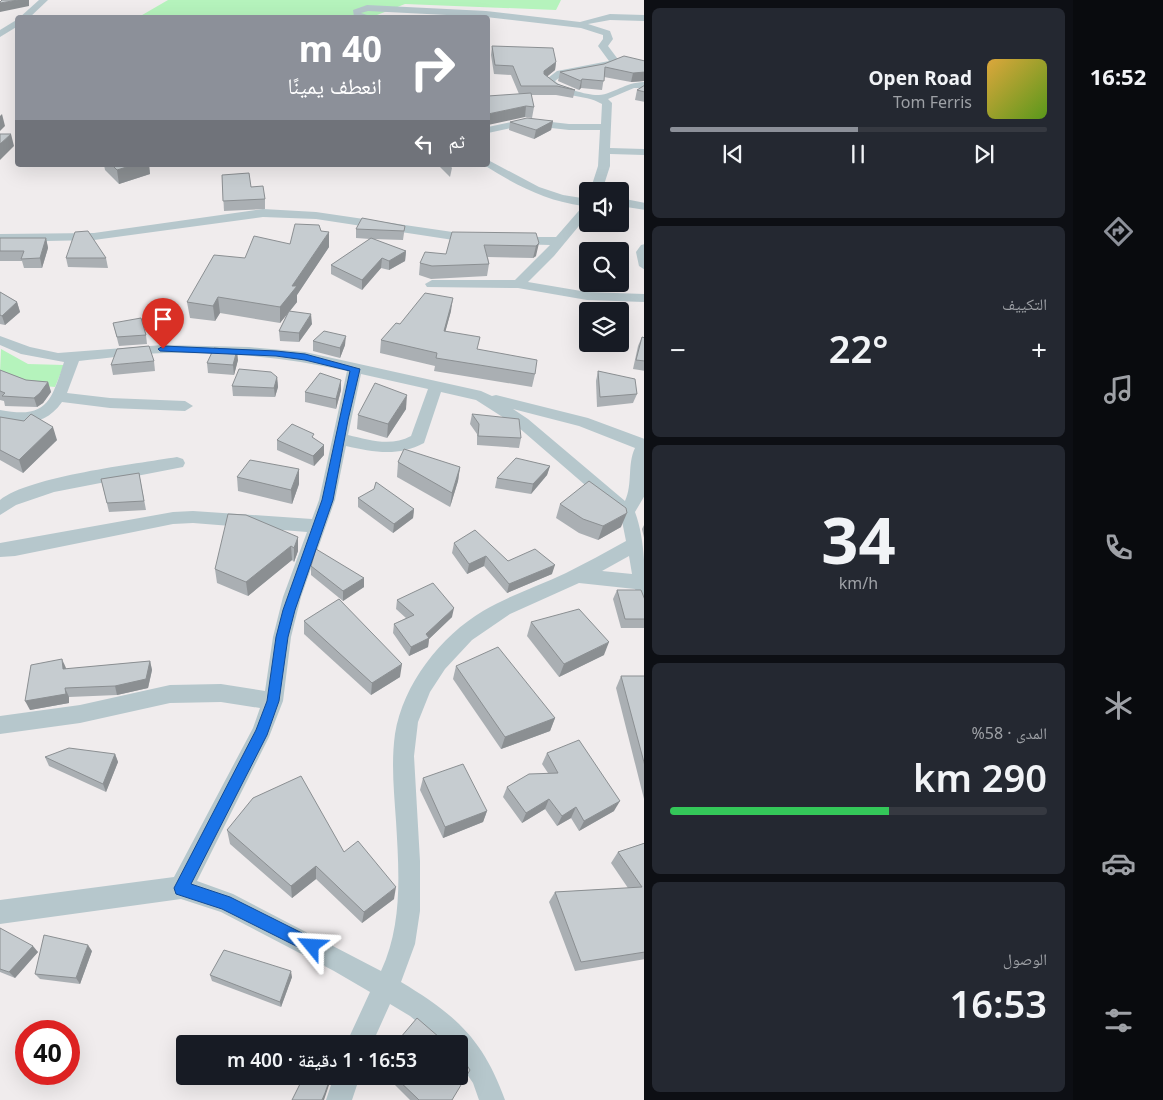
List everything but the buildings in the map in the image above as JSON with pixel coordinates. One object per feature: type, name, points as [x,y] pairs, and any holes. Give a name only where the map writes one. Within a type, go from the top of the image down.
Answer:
[{"type":"street","points":[[26,15],[44,0]]},
{"type":"street","points":[[363,15],[356,12],[367,8],[486,14],[582,25],[607,34],[608,39],[603,46],[620,60],[606,66],[560,73],[550,77],[549,81],[555,86],[601,98],[607,103],[604,127],[604,166],[599,182]]},
{"type":"street","points":[[582,25],[584,22],[610,17],[644,18]]},
{"type":"street","points":[[0,28],[15,22]]},
{"type":"street","points":[[0,34],[15,23]]},
{"type":"street","points":[[601,98],[633,85],[644,85]]},
{"type":"street","points":[[490,130],[524,122],[568,127],[604,127]]},
{"type":"street","points":[[604,151],[644,152]]},
{"type":"street","points":[[490,164],[536,191],[553,197],[579,201]]},
{"type":"street","points":[[629,204],[644,207]]},
{"type":"street","points":[[0,238],[124,234],[202,220],[281,213],[336,217],[416,233],[485,239]]},
{"type":"street","points":[[518,284],[579,217]]},
{"type":"street","points":[[503,240],[558,241]]},
{"type":"street","points":[[644,248],[642,252],[644,266]]},
{"type":"street","points":[[432,284],[518,284],[587,296],[644,298]]},
{"type":"street","points":[[0,340],[43,356],[73,358],[163,349],[212,349],[305,357],[481,396],[582,422],[643,445],[640,454],[638,491],[627,512]]},
{"type":"street","points":[[0,416],[18,419],[34,418],[51,410],[60,397],[73,358]]},
{"type":"street","points":[[181,888],[262,731],[273,701],[282,637],[292,597],[327,500],[355,369]]},
{"type":"street","points":[[339,438],[392,447],[411,444],[418,439],[436,386]]},
{"type":"street","points":[[481,396],[523,423],[627,512],[631,520],[643,589],[576,576]]},
{"type":"street","points":[[60,397],[110,404],[185,406]]},
{"type":"street","points":[[0,509],[12,499],[43,488],[177,463]]},
{"type":"street","points":[[0,550],[16,549],[173,518],[193,517],[318,526]]},
{"type":"street","points":[[362,1035],[386,987],[403,944],[409,904],[409,850],[403,768],[408,722],[424,686],[448,651],[467,633],[514,604],[576,576],[635,544]]},
{"type":"street","points":[[0,725],[80,714],[170,694],[195,692],[273,701]]},
{"type":"street","points":[[0,912],[181,888],[225,902],[343,962],[418,1007],[456,1037],[483,1075],[492,1100]]},
{"type":"street","points":[[339,1100],[344,1085]]},
{"type":"green space","points":[[168,0],[561,0],[556,10],[405,4],[377,15],[142,15]]},
{"type":"green space","points":[[1,349],[28,364],[64,365],[55,387],[22,384],[0,373]]},
{"type":"route","points":[[163,349],[212,349],[305,357],[355,369],[327,500],[306,554],[292,597],[282,637],[273,701],[262,731],[181,888],[225,902],[312,946]]}]
